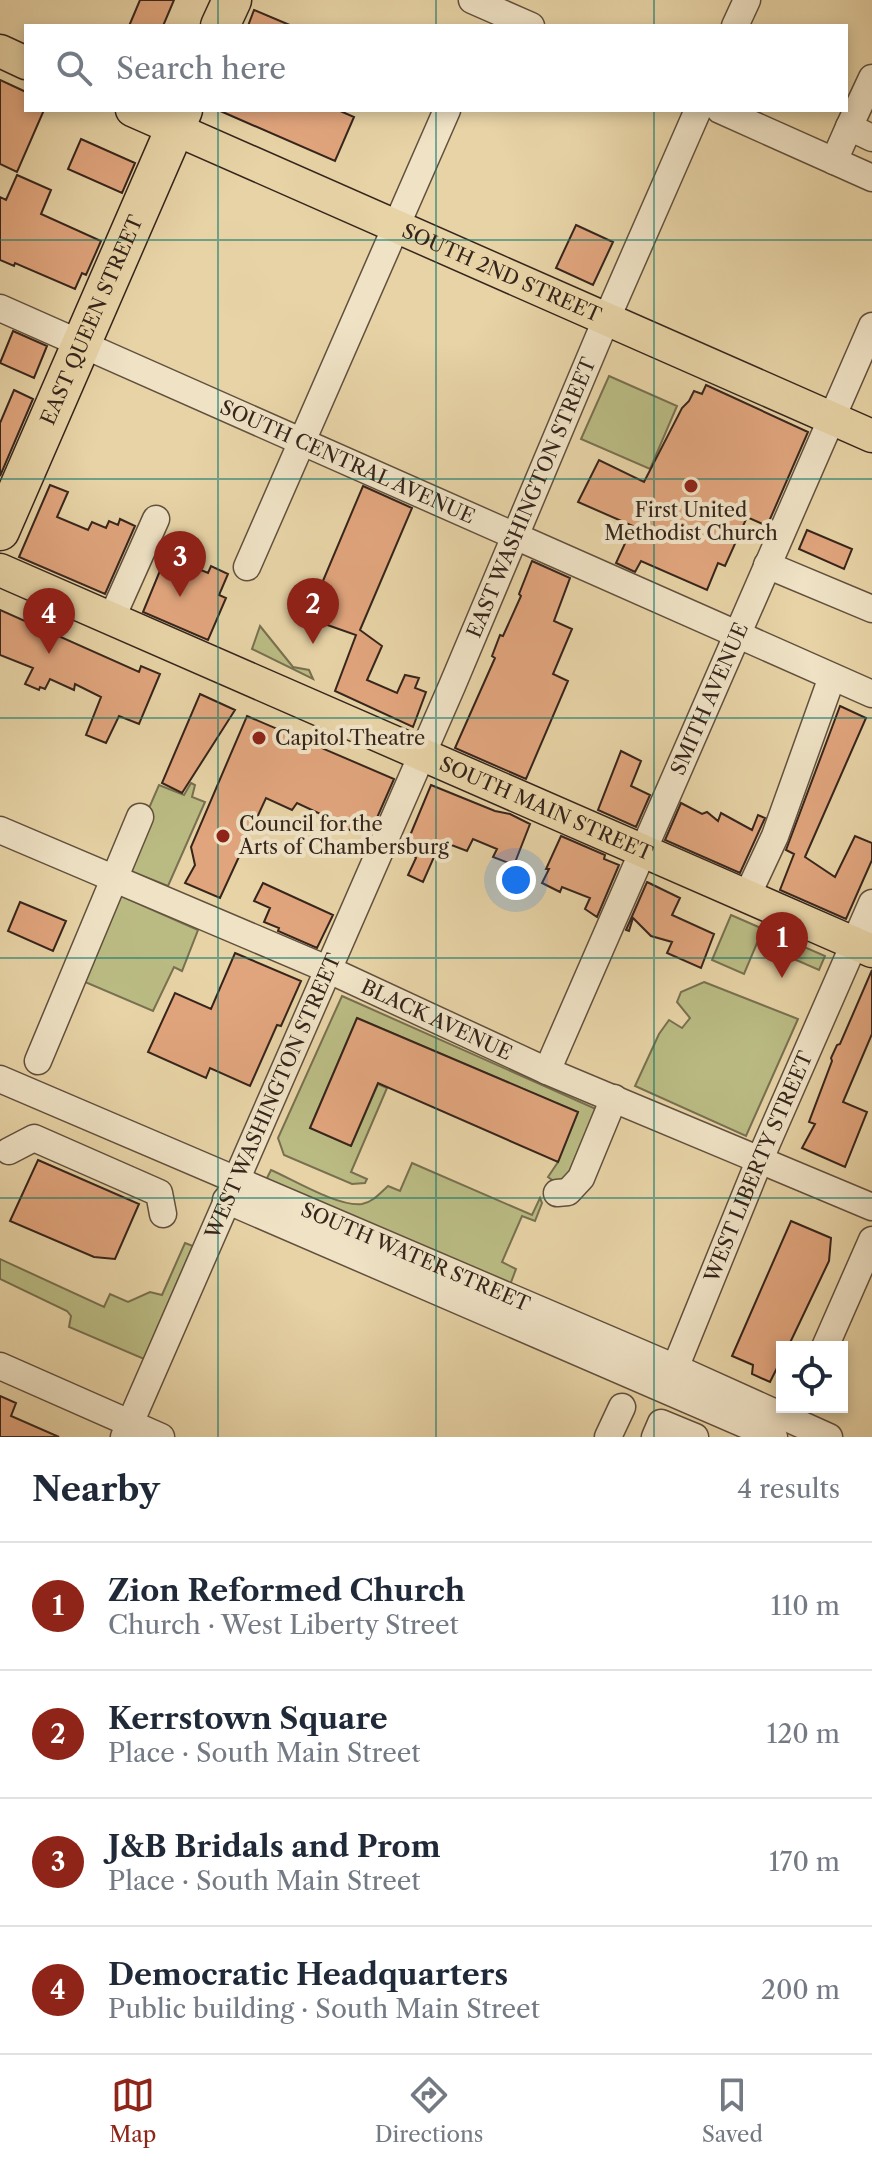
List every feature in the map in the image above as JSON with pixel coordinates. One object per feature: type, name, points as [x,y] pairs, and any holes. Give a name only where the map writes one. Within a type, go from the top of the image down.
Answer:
[{"type":"highway","points":[[221,24],[232,0]]},
{"type":"highway","name":"EAST QUEEN STREET","points":[[0,531],[179,119]]},
{"type":"main road","points":[[0,51],[24,62]]},
{"type":"main road","name":"SOUTH 2ND STREET","points":[[142,112],[179,119],[396,224],[872,436]]},
{"type":"main road","name":"SOUTH MAIN STREET","points":[[0,570],[863,947]]},
{"type":"street","points":[[736,24],[747,0]]},
{"type":"street","points":[[486,9],[526,24]]},
{"type":"street","points":[[834,161],[861,132],[872,80]]},
{"type":"street","points":[[247,567],[446,112]]},
{"type":"street","name":"EAST WASHINGTON STREET","points":[[421,754],[697,112]]},
{"type":"street","points":[[724,112],[872,178]]},
{"type":"street","name":"SOUTH CENTRAL AVENUE","points":[[0,308],[872,694]]},
{"type":"street","name":"SMITH AVENUE","points":[[547,1071],[872,326]]},
{"type":"street","points":[[118,604],[156,519]]},
{"type":"street","points":[[767,565],[872,609]]},
{"type":"street","points":[[747,896],[775,836],[832,677]]},
{"type":"street","name":"WEST WASHINGTON STREET","points":[[127,1430],[421,754]]},
{"type":"street","points":[[38,1061],[140,817]]},
{"type":"street","name":"BLACK AVENUE","points":[[0,830],[327,969],[547,1071],[872,1207]]},
{"type":"street","name":"WEST LIBERTY STREET","points":[[671,1379],[760,1159],[863,947],[872,903]]},
{"type":"street","points":[[593,1001],[627,932]]},
{"type":"street","name":"SOUTH WATER STREET","points":[[0,1079],[231,1190],[671,1379],[788,1426],[829,1437]]},
{"type":"street","points":[[557,1193],[568,1192],[581,1178],[614,1098]]},
{"type":"street","points":[[9,1151],[34,1138],[159,1193],[163,1214]]},
{"type":"street","points":[[828,1341],[872,1240]]},
{"type":"street","points":[[0,1366],[127,1430],[161,1437]]},
{"type":"street","points":[[608,1437],[622,1407]]},
{"type":"street","points":[[655,1437],[661,1423],[695,1437]]},
{"type":"green space","points":[[609,376],[677,406],[650,469],[581,439]]},
{"type":"green space","points":[[260,626],[293,667],[309,670],[313,679],[252,649]]},
{"type":"green space","points":[[191,783],[195,785],[192,797],[205,802],[168,886],[123,868],[159,785],[184,795]]},
{"type":"green space","points":[[121,896],[198,930],[182,971],[174,967],[153,1011],[85,982]]},
{"type":"green space","points":[[731,915],[825,956],[819,970],[757,943],[744,974],[712,960]]},
{"type":"green space","points":[[704,982],[798,1019],[746,1136],[635,1086],[659,1034],[669,1020],[682,1028],[690,1018],[677,1002],[681,992]]},
{"type":"green space","points":[[342,996],[596,1109],[567,1177],[555,1182],[548,1177],[558,1162],[578,1112],[357,1018],[310,1128],[351,1146],[378,1084],[387,1088],[351,1172],[367,1179],[365,1183],[352,1184],[284,1155],[278,1138]]},
{"type":"green space","points":[[412,1163],[532,1215],[540,1198],[542,1203],[535,1221],[522,1216],[502,1262],[516,1269],[510,1285],[265,1182],[271,1170],[329,1197],[362,1204],[388,1186],[400,1191]]},
{"type":"green space","points":[[185,1243],[193,1246],[144,1359],[69,1327],[71,1316],[67,1311],[0,1279],[0,1259],[104,1307],[110,1294],[128,1302],[150,1292],[162,1295]]},
{"type":"building","points":[[140,0],[174,0],[164,24],[130,24]]},
{"type":"building","points":[[254,10],[287,24],[249,24]]},
{"type":"building","points":[[0,80],[24,91],[24,112],[43,112],[17,172],[0,164]]},
{"type":"building","points":[[223,112],[343,112],[354,117],[335,161]]},
{"type":"building","points":[[81,139],[135,163],[122,193],[68,169]]},
{"type":"building","points":[[17,175],[51,190],[41,214],[101,241],[86,275],[82,273],[75,289],[15,263],[14,266],[0,260],[0,197],[6,200]]},
{"type":"building","points":[[576,225],[613,242],[593,285],[556,268]]},
{"type":"building","points":[[13,331],[47,346],[34,378],[0,363]]},
{"type":"building","name":"First United Methodist Church","points":[[706,385],[808,432],[767,526],[747,517],[725,566],[718,563],[707,590],[641,561],[635,572],[616,563],[633,526],[578,502],[599,460],[644,482],[682,408],[694,391],[702,394]]},
{"type":"building","points":[[14,390],[33,399],[0,476],[0,423]]},
{"type":"building","points":[[50,485],[68,492],[57,517],[88,530],[92,522],[106,528],[109,521],[118,525],[120,519],[135,526],[105,594],[19,557]]},
{"type":"building","points":[[363,486],[412,508],[360,630],[382,646],[367,680],[397,693],[405,675],[419,678],[415,688],[426,692],[413,727],[335,691],[356,635],[319,622],[309,614]]},
{"type":"building","points":[[807,530],[852,549],[844,569],[799,549]]},
{"type":"building","points":[[173,539],[186,545],[179,561],[208,573],[211,566],[228,574],[219,595],[226,598],[208,640],[143,612]]},
{"type":"building","points":[[532,561],[570,578],[554,621],[572,629],[553,674],[568,681],[526,779],[455,748],[495,658],[492,656],[500,635],[503,636],[521,596],[519,594]]},
{"type":"building","points":[[0,610],[139,672],[141,666],[160,674],[139,724],[119,716],[106,743],[86,735],[101,697],[75,684],[74,690],[50,679],[45,689],[40,687],[39,690],[25,684],[33,668],[0,655]]},
{"type":"building","points":[[200,694],[235,710],[182,793],[162,783]]},
{"type":"building","points":[[840,706],[866,718],[805,857],[835,877],[855,836],[872,843],[872,860],[846,919],[780,890],[794,854],[786,850]]},
{"type":"building","points":[[247,716],[394,779],[369,836],[341,827],[342,824],[297,803],[292,810],[266,798],[220,898],[185,883],[195,865],[191,847]]},
{"type":"building","points":[[621,751],[641,761],[631,786],[650,795],[636,827],[598,810]]},
{"type":"building","points":[[431,785],[530,824],[514,865],[493,857],[497,849],[473,839],[467,851],[441,841],[423,882],[408,875],[416,858],[411,853],[409,838]]},
{"type":"building","points":[[681,803],[702,814],[707,812],[718,821],[721,813],[752,830],[758,815],[765,818],[740,873],[665,840]]},
{"type":"building","points":[[561,836],[605,855],[604,859],[619,865],[597,917],[585,909],[590,898],[562,887],[560,892],[542,883]]},
{"type":"building","points":[[647,882],[680,898],[672,915],[714,934],[701,968],[667,953],[672,942],[651,936],[633,918],[629,931],[626,930]]},
{"type":"building","points":[[263,883],[333,915],[317,948],[264,922],[270,908],[254,901]]},
{"type":"building","points":[[20,902],[66,921],[53,951],[8,931]]},
{"type":"building","points":[[235,953],[301,981],[250,1086],[210,1068],[206,1078],[148,1052],[175,993],[211,1009]]},
{"type":"building","points":[[872,970],[872,1034],[843,1102],[867,1112],[845,1167],[802,1148],[815,1124],[809,1122],[831,1058]]},
{"type":"building","points":[[357,1018],[578,1112],[558,1162],[378,1083],[351,1146],[310,1128]]},
{"type":"building","points":[[38,1160],[139,1204],[115,1259],[94,1257],[10,1221]]},
{"type":"building","points":[[791,1221],[831,1238],[829,1261],[791,1341],[776,1341],[776,1370],[770,1382],[752,1374],[753,1365],[732,1356]]},
{"type":"building","points":[[0,1396],[16,1403],[11,1416],[59,1437],[0,1437]]},
{"type":"place","name":"First United Methodist Church","points":[[691,486]]},
{"type":"place","name":"J&B Bridals and Prom","points":[[180,597]]},
{"type":"place","name":"Kerrstown Square","points":[[313,644]]},
{"type":"place","name":"Democratic Headquarters","points":[[49,654]]},
{"type":"place","name":"Capitol Theatre","points":[[259,738]]},
{"type":"place","name":"Council for the Arts of Chambersburg","points":[[223,836]]},
{"type":"place","name":"Zion Reformed Church","points":[[782,978]]}]
